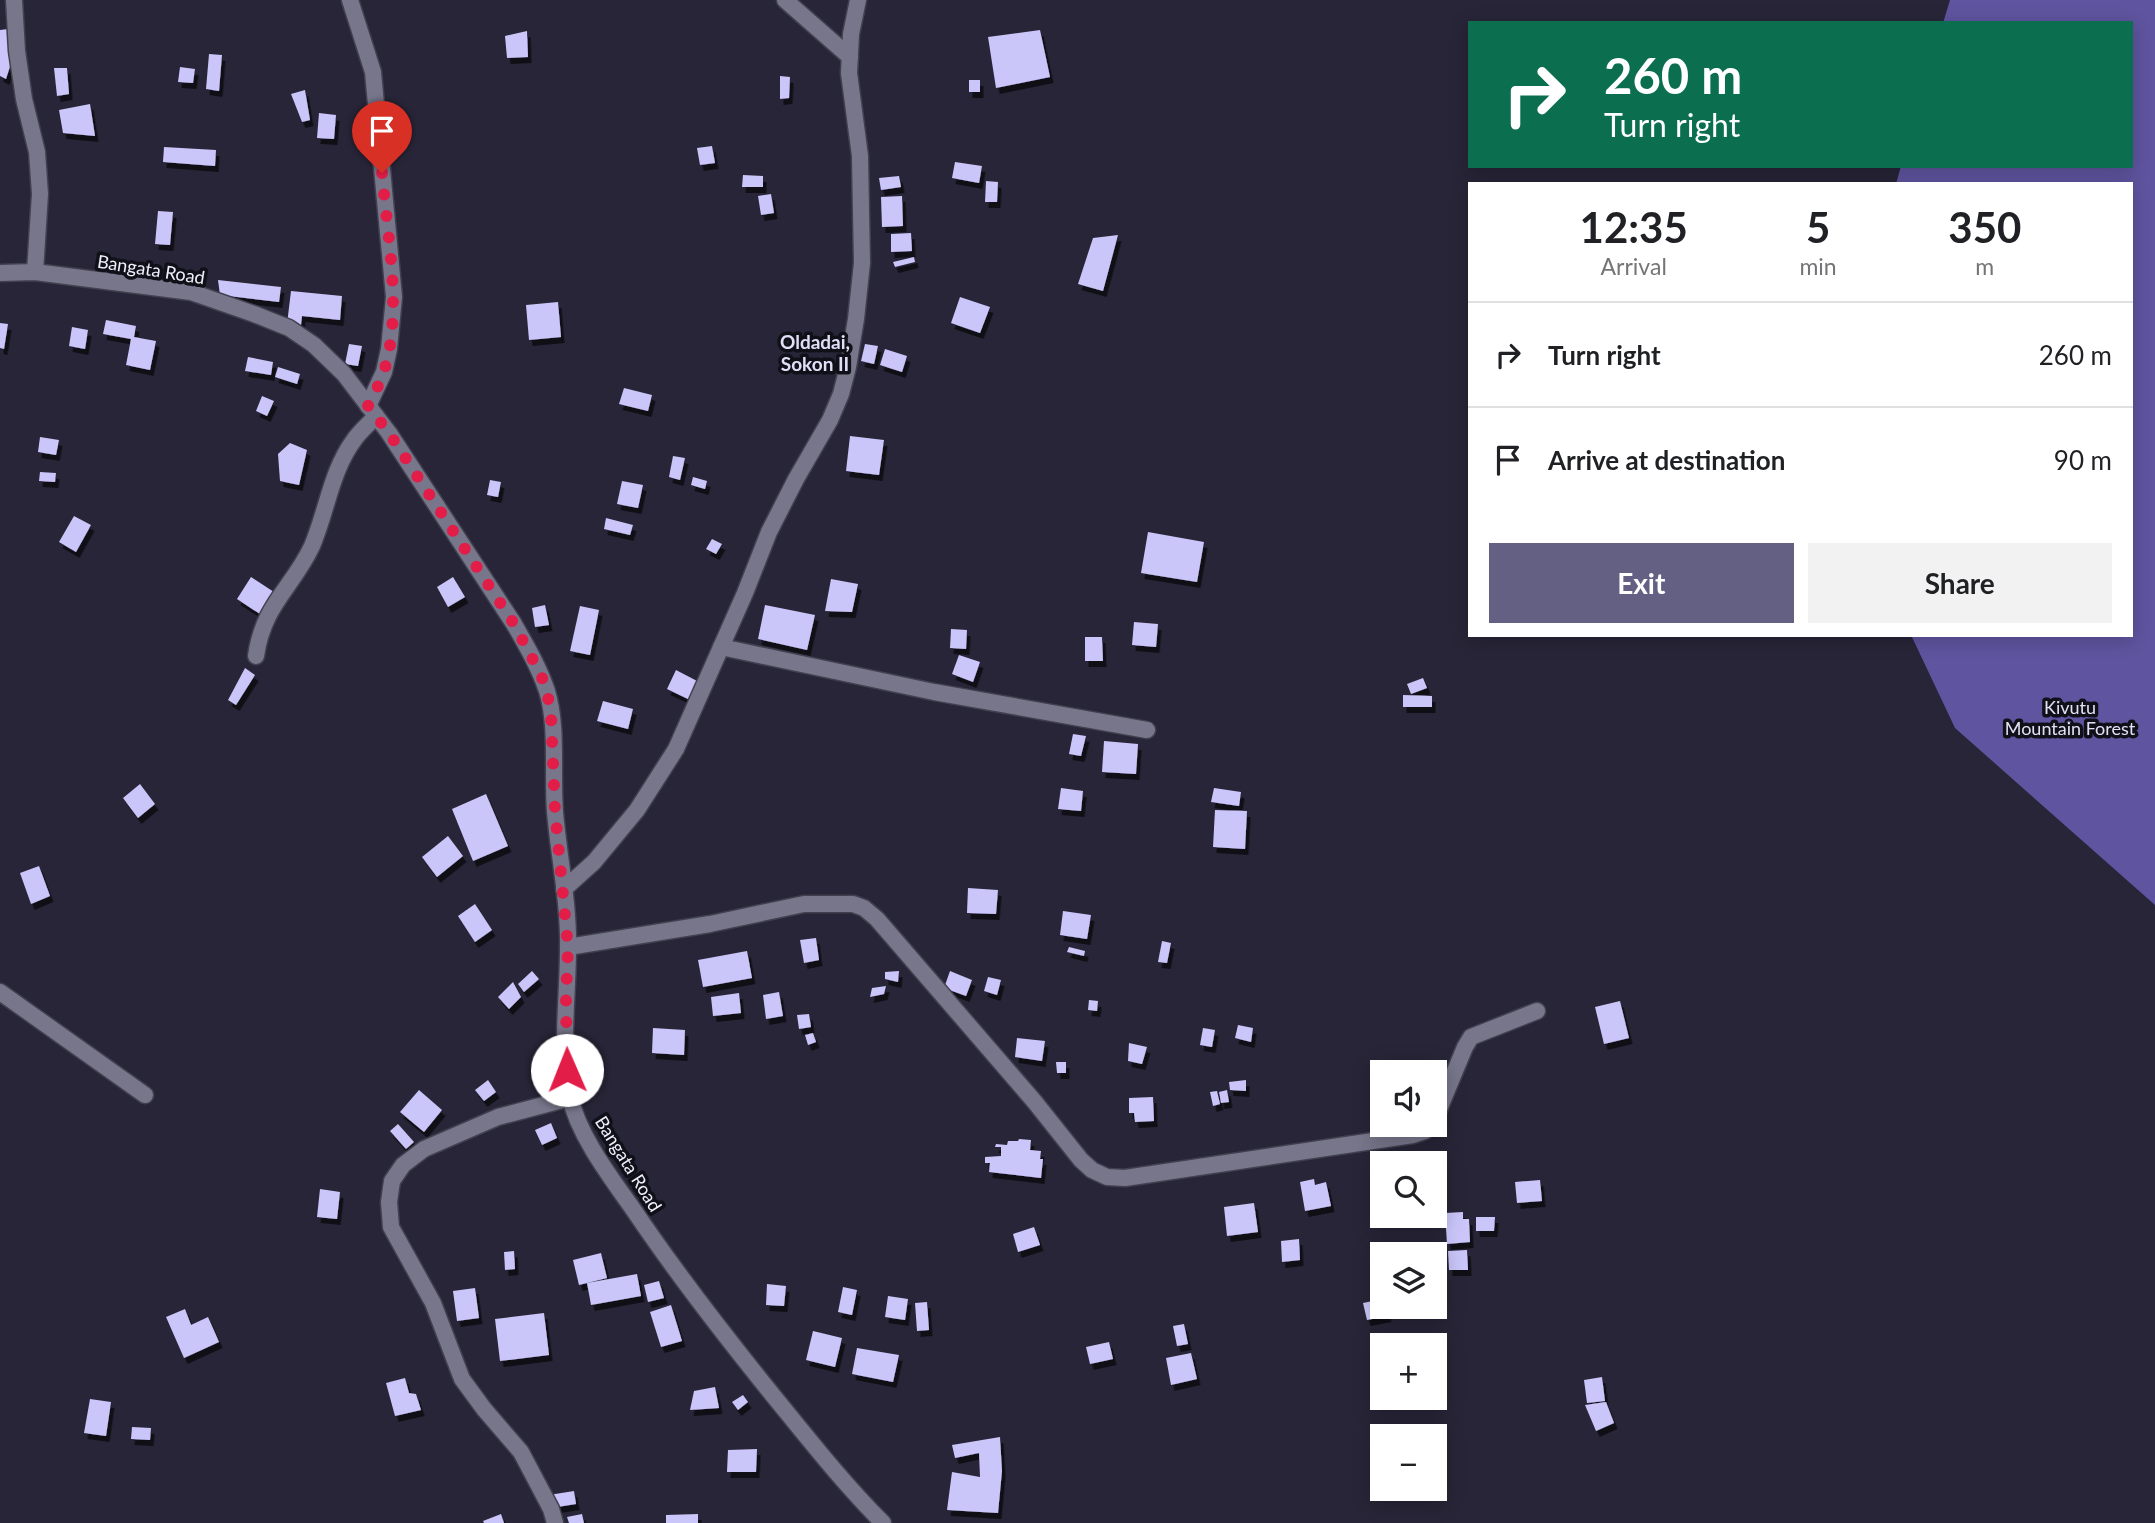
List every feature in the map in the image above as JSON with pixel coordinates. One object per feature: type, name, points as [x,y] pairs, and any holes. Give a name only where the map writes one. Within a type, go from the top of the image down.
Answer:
[{"type":"street","points":[[14,0],[23,99],[37,152],[40,194],[35,272]]},
{"type":"street","points":[[256,656],[268,614],[313,544],[339,467],[372,411],[389,349],[394,297],[373,72],[350,0]]},
{"type":"street","points":[[785,0],[850,57]]},
{"type":"street","points":[[564,890],[594,862],[637,810],[676,749],[769,532],[830,421],[841,394],[849,367],[862,263],[860,156],[849,86],[851,34],[858,0]]},
{"type":"street","name":"Bangata Road","points":[[0,273],[35,272],[191,292],[289,328],[314,345],[344,374],[389,433],[514,624],[547,692],[551,714],[555,811],[568,947],[567,1059],[570,1098],[577,1117],[593,1149],[687,1286],[809,1440],[883,1523]]},
{"type":"street","points":[[721,648],[934,692],[1147,730]]},
{"type":"street","points":[[568,947],[710,924],[804,904],[853,904],[864,908],[877,919],[1034,1101],[1081,1160],[1107,1177],[1125,1178],[1401,1137]]},
{"type":"street","points":[[0,992],[145,1095]]},
{"type":"street","points":[[1447,1090],[1471,1037],[1537,1011]]},
{"type":"street","points":[[555,1523],[551,1509],[521,1452],[462,1379],[433,1303],[391,1227],[389,1202],[392,1181],[403,1166],[424,1149],[498,1117],[570,1098]]},
{"type":"green space","name":"Kivutu Mountain Forest","points":[[1950,0],[2155,0],[2155,905],[1955,728],[1912,637],[2133,637],[2133,182],[1897,182],[1900,168],[2133,168],[2133,21],[1944,21]]},
{"type":"building","points":[[8,29],[13,57],[6,79],[0,76],[0,30]]},
{"type":"building","points":[[1040,30],[1050,77],[996,88],[988,37]]},
{"type":"building","points":[[527,31],[528,57],[507,58],[505,36]]},
{"type":"building","points":[[209,54],[222,55],[219,91],[206,89]]},
{"type":"building","points":[[180,67],[195,69],[193,83],[178,82]]},
{"type":"building","points":[[54,68],[67,68],[69,94],[57,96]]},
{"type":"building","points":[[780,76],[790,77],[789,98],[780,99]]},
{"type":"building","points":[[969,80],[980,80],[980,92],[969,92]]},
{"type":"building","points":[[305,90],[310,120],[302,122],[291,94]]},
{"type":"building","points":[[90,104],[95,136],[63,133],[59,110]]},
{"type":"building","points":[[319,113],[336,115],[334,139],[317,138]]},
{"type":"building","points":[[712,146],[715,163],[700,165],[697,148]]},
{"type":"building","points":[[164,147],[216,150],[215,166],[163,162]]},
{"type":"building","points":[[955,162],[982,166],[979,183],[952,178]]},
{"type":"building","points":[[743,175],[763,176],[763,187],[742,187]]},
{"type":"building","points":[[899,176],[901,187],[881,190],[879,178]]},
{"type":"building","points":[[986,181],[998,182],[997,202],[985,202]]},
{"type":"building","points":[[771,194],[774,213],[761,215],[758,196]]},
{"type":"building","points":[[902,196],[903,226],[882,227],[881,197]]},
{"type":"building","points":[[158,211],[173,212],[170,245],[155,244]]},
{"type":"building","points":[[911,233],[912,251],[891,252],[891,234]]},
{"type":"building","points":[[1118,235],[1103,291],[1078,284],[1093,238]]},
{"type":"building","points":[[914,257],[915,262],[895,267],[893,262]]},
{"type":"building","points":[[218,280],[281,287],[279,302],[220,295]]},
{"type":"building","points":[[291,291],[342,296],[340,320],[302,316],[301,325],[287,324]]},
{"type":"building","points":[[960,297],[990,307],[980,333],[951,323]]},
{"type":"building","points":[[558,302],[561,337],[529,340],[526,305]]},
{"type":"building","points":[[106,320],[136,326],[134,337],[156,341],[150,370],[126,365],[131,339],[103,334]]},
{"type":"building","points":[[0,323],[8,324],[4,349],[0,348]]},
{"type":"building","points":[[72,327],[88,330],[85,349],[69,346]]},
{"type":"building","points":[[349,344],[362,346],[358,366],[345,364]]},
{"type":"building","points":[[865,344],[878,346],[874,364],[861,361]]},
{"type":"building","points":[[885,349],[907,356],[902,372],[880,365]]},
{"type":"building","points":[[248,357],[273,362],[271,375],[245,371]]},
{"type":"building","points":[[278,367],[300,374],[297,384],[275,377]]},
{"type":"building","points":[[624,388],[652,395],[648,411],[619,404]]},
{"type":"building","points":[[262,396],[274,401],[267,416],[256,411]]},
{"type":"building","points":[[850,436],[884,440],[879,475],[846,471]]},
{"type":"building","points":[[40,437],[59,440],[56,455],[38,452]]},
{"type":"building","points":[[290,443],[307,450],[299,485],[280,481],[278,454]]},
{"type":"building","points":[[673,456],[685,458],[680,480],[669,477]]},
{"type":"building","points":[[40,472],[56,473],[55,482],[39,481]]},
{"type":"building","points":[[693,477],[707,481],[705,489],[691,485]]},
{"type":"building","points":[[490,480],[501,482],[498,497],[487,495]]},
{"type":"building","points":[[622,481],[643,485],[638,508],[617,504]]},
{"type":"building","points":[[74,516],[91,525],[76,552],[59,542]]},
{"type":"building","points":[[606,518],[633,525],[630,535],[604,529]]},
{"type":"building","points":[[1148,532],[1204,542],[1197,582],[1141,573]]},
{"type":"building","points":[[712,539],[722,544],[716,554],[706,549]]},
{"type":"building","points":[[251,577],[274,592],[260,614],[237,599]]},
{"type":"building","points":[[453,577],[465,597],[448,607],[437,587]]},
{"type":"building","points":[[831,579],[858,584],[852,612],[825,611]]},
{"type":"building","points":[[545,605],[549,625],[535,627],[532,608]]},
{"type":"building","points":[[765,605],[815,615],[807,650],[758,639]]},
{"type":"building","points":[[580,606],[599,610],[590,655],[570,651]]},
{"type":"building","points":[[1134,622],[1158,624],[1156,647],[1132,645]]},
{"type":"building","points":[[951,629],[967,630],[966,649],[950,648]]},
{"type":"building","points":[[1085,637],[1102,637],[1103,661],[1085,661]]},
{"type":"building","points":[[959,655],[980,662],[973,682],[952,674]]},
{"type":"building","points":[[245,668],[255,675],[236,705],[228,700]]},
{"type":"building","points":[[676,670],[699,682],[690,700],[667,689]]},
{"type":"building","points":[[1423,678],[1427,688],[1411,694],[1407,684]]},
{"type":"building","points":[[1403,695],[1432,696],[1432,707],[1403,707]]},
{"type":"building","points":[[603,701],[633,709],[628,729],[597,721]]},
{"type":"building","points":[[1073,734],[1086,736],[1081,756],[1069,754]]},
{"type":"building","points":[[1104,741],[1138,744],[1136,774],[1102,772]]},
{"type":"building","points":[[140,784],[155,804],[138,818],[123,798]]},
{"type":"building","points":[[1061,788],[1083,791],[1081,811],[1058,809]]},
{"type":"building","points":[[1214,788],[1241,792],[1239,806],[1211,802]]},
{"type":"building","points":[[486,794],[508,846],[473,861],[452,809]]},
{"type":"building","points":[[1215,810],[1247,811],[1245,849],[1213,847]]},
{"type":"building","points":[[448,836],[463,856],[437,877],[422,857]]},
{"type":"building","points":[[39,866],[50,896],[31,904],[20,873]]},
{"type":"building","points":[[968,888],[998,890],[996,914],[967,913]]},
{"type":"building","points":[[475,904],[492,930],[475,942],[458,916]]},
{"type":"building","points":[[1063,911],[1091,915],[1087,939],[1060,935]]},
{"type":"building","points":[[816,938],[819,960],[804,963],[800,940]]},
{"type":"building","points":[[1162,941],[1171,943],[1167,963],[1158,962]]},
{"type":"building","points":[[1069,947],[1085,951],[1084,956],[1067,952]]},
{"type":"building","points":[[747,951],[752,978],[703,987],[698,960]]},
{"type":"building","points":[[532,971],[539,979],[524,992],[518,984]]},
{"type":"building","points":[[899,971],[898,982],[885,979],[885,972]]},
{"type":"building","points":[[950,971],[972,980],[966,996],[944,988]]},
{"type":"building","points":[[988,977],[1001,980],[997,995],[984,991]]},
{"type":"building","points":[[513,982],[521,997],[509,1009],[498,997]]},
{"type":"building","points":[[886,986],[884,994],[870,997],[872,988]]},
{"type":"building","points":[[779,992],[783,1016],[766,1019],[763,995]]},
{"type":"building","points":[[739,993],[741,1013],[713,1016],[711,997]]},
{"type":"building","points":[[1089,1000],[1098,1001],[1097,1011],[1088,1010]]},
{"type":"building","points":[[1620,1001],[1629,1038],[1604,1044],[1595,1007]]},
{"type":"building","points":[[809,1014],[811,1027],[799,1029],[797,1015]]},
{"type":"building","points":[[1238,1025],[1253,1028],[1251,1042],[1235,1038]]},
{"type":"building","points":[[653,1028],[685,1030],[684,1055],[652,1053]]},
{"type":"building","points":[[1203,1028],[1215,1030],[1212,1047],[1200,1045]]},
{"type":"building","points":[[813,1033],[816,1042],[808,1045],[805,1035]]},
{"type":"building","points":[[1017,1038],[1045,1041],[1042,1061],[1015,1057]]},
{"type":"building","points":[[1129,1043],[1147,1047],[1142,1064],[1128,1061]]},
{"type":"building","points":[[1056,1062],[1066,1062],[1066,1073],[1057,1073]]},
{"type":"building","points":[[488,1080],[496,1092],[484,1101],[475,1090]]},
{"type":"building","points":[[1246,1080],[1246,1091],[1230,1090],[1229,1082]]},
{"type":"building","points":[[419,1090],[442,1110],[424,1132],[400,1112]]},
{"type":"building","points":[[1227,1090],[1229,1102],[1221,1103],[1219,1092]]},
{"type":"building","points":[[1217,1091],[1220,1104],[1213,1106],[1210,1092]]},
{"type":"building","points":[[1153,1097],[1154,1121],[1135,1122],[1134,1113],[1129,1113],[1129,1098]]},
{"type":"building","points":[[551,1123],[557,1138],[542,1145],[535,1130]]},
{"type":"building","points":[[398,1124],[414,1142],[406,1149],[390,1131]]},
{"type":"building","points":[[1031,1140],[1030,1150],[1041,1151],[1041,1178],[989,1172],[990,1163],[985,1163],[985,1157],[1001,1156],[1001,1147],[995,1147],[996,1144],[1007,1145],[1008,1141]]},
{"type":"building","points":[[1314,1179],[1315,1185],[1326,1182],[1331,1206],[1305,1211],[1300,1182]]},
{"type":"building","points":[[1540,1180],[1542,1201],[1517,1203],[1515,1182]]},
{"type":"building","points":[[320,1189],[340,1192],[337,1219],[317,1217]]},
{"type":"building","points":[[1254,1203],[1258,1232],[1227,1236],[1224,1207]]},
{"type":"building","points":[[1463,1212],[1463,1219],[1469,1219],[1470,1242],[1447,1244],[1447,1213]]},
{"type":"building","points":[[1476,1217],[1495,1217],[1494,1231],[1476,1231]]},
{"type":"building","points":[[1034,1227],[1040,1245],[1018,1252],[1013,1234]]},
{"type":"building","points":[[1299,1239],[1300,1260],[1282,1262],[1281,1241]]},
{"type":"building","points":[[1467,1250],[1468,1270],[1449,1270],[1448,1251]]},
{"type":"building","points":[[514,1251],[515,1269],[505,1270],[504,1252]]},
{"type":"building","points":[[601,1253],[607,1278],[579,1285],[573,1260]]},
{"type":"building","points":[[637,1274],[641,1296],[591,1305],[587,1283]]},
{"type":"building","points":[[659,1281],[664,1298],[648,1302],[644,1285]]},
{"type":"building","points":[[767,1284],[786,1286],[784,1306],[766,1305]]},
{"type":"building","points":[[843,1287],[857,1290],[852,1315],[838,1312]]},
{"type":"building","points":[[475,1288],[479,1318],[457,1321],[453,1291]]},
{"type":"building","points":[[888,1296],[908,1299],[905,1320],[885,1317]]},
{"type":"building","points":[[927,1302],[929,1330],[917,1331],[915,1303]]},
{"type":"building","points":[[1370,1302],[1370,1319],[1372,1319],[1367,1320],[1363,1303]]},
{"type":"building","points":[[671,1305],[682,1341],[661,1347],[650,1312]]},
{"type":"building","points":[[185,1309],[191,1325],[208,1317],[219,1342],[184,1358],[166,1317]]},
{"type":"building","points":[[544,1313],[549,1355],[500,1361],[495,1319]]},
{"type":"building","points":[[1184,1324],[1188,1344],[1177,1346],[1173,1326]]},
{"type":"building","points":[[813,1331],[842,1338],[835,1367],[806,1360]]},
{"type":"building","points":[[1109,1342],[1113,1359],[1090,1364],[1086,1347]]},
{"type":"building","points":[[857,1348],[899,1355],[893,1382],[852,1374]]},
{"type":"building","points":[[1191,1353],[1197,1379],[1171,1385],[1166,1358]]},
{"type":"building","points":[[1602,1377],[1605,1401],[1587,1403],[1584,1380]]},
{"type":"building","points":[[405,1378],[409,1393],[416,1394],[421,1410],[395,1416],[386,1383]]},
{"type":"building","points":[[715,1387],[719,1408],[690,1410],[694,1391]]},
{"type":"building","points":[[743,1395],[748,1402],[738,1410],[732,1402]]},
{"type":"building","points":[[90,1399],[111,1402],[106,1436],[84,1433]]},
{"type":"building","points":[[1606,1402],[1614,1423],[1596,1431],[1585,1405]]},
{"type":"building","points":[[132,1427],[151,1428],[150,1440],[131,1439]]},
{"type":"building","points":[[1000,1437],[1002,1471],[998,1513],[947,1510],[952,1472],[980,1477],[979,1453],[955,1458],[952,1445]]},
{"type":"building","points":[[757,1449],[756,1472],[727,1472],[728,1450]]},
{"type":"building","points":[[574,1491],[576,1504],[551,1508],[549,1495]]},
{"type":"building","points":[[501,1514],[504,1523],[483,1521]]},
{"type":"building","points":[[582,1514],[584,1523],[569,1523],[567,1517]]},
{"type":"building","points":[[698,1514],[698,1523],[666,1523],[666,1515]]},
{"type":"district","name":"Oldadai, Sokon II","points":[[815,353]]},
{"type":"route","points":[[382,173],[394,297],[384,373],[368,406],[389,433],[514,624],[528,648],[547,692],[551,714],[555,811],[568,947],[567,1070]]}]
